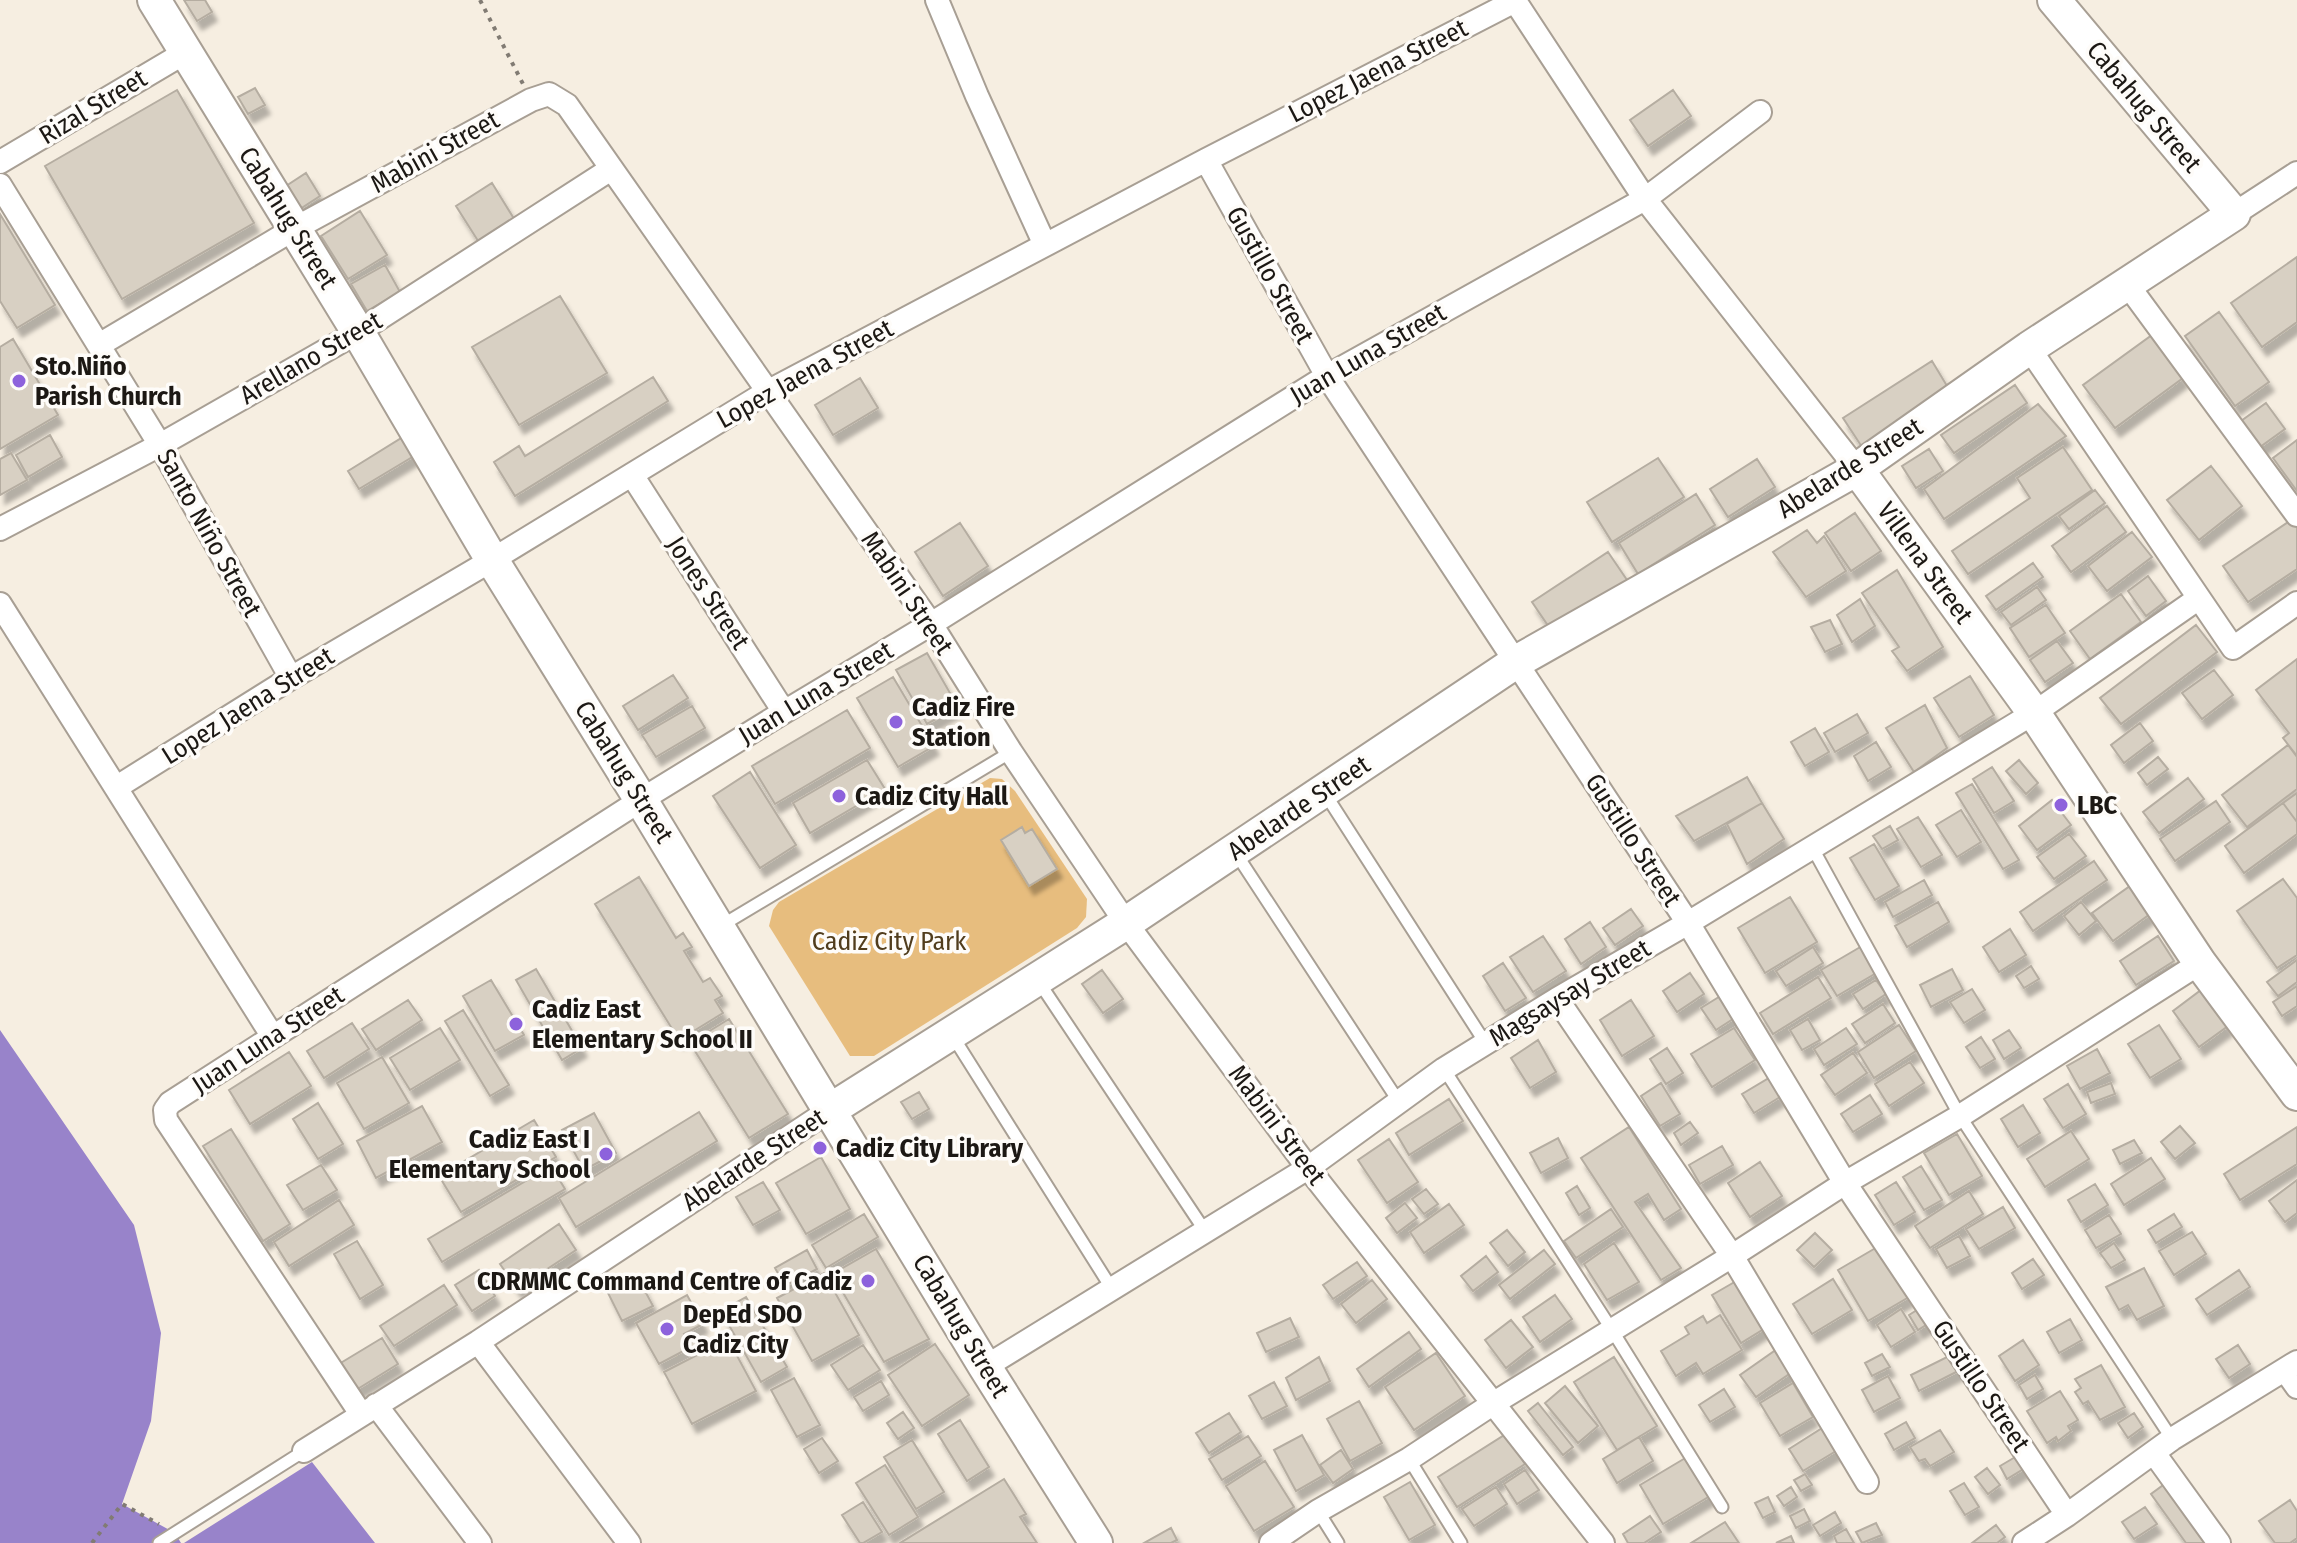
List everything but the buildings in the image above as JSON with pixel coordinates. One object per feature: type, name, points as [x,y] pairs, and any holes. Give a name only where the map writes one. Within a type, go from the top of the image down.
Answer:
[{"type":"street","name":"Cabahug Street","points":[[154,0],[358,332],[492,560],[985,1367],[1096,1543]]},
{"type":"street","points":[[937,0],[1045,245]]},
{"type":"street","name":"Cabahug Street","points":[[2054,0],[2234,214]]},
{"type":"street","name":"Lopez Jaena Street","points":[[117,787],[291,678],[767,392],[1515,1]]},
{"type":"street","name":"Villena Street","points":[[1515,1],[1645,199],[1857,469],[2034,713],[2200,963],[2297,1094]]},
{"type":"street","name":"Rizal Street","points":[[0,162],[186,52]]},
{"type":"street","name":"Mabini Street","points":[[99,345],[294,229],[531,100],[549,94],[567,105],[931,624],[1011,752],[1126,923],[1308,1168],[1603,1543]]},
{"type":"street","name":"Juan Luna Street","points":[[368,1410],[166,1120],[165,1110],[170,1103],[641,800],[931,624],[1327,376],[1645,199],[1760,112]]},
{"type":"street","name":"Gustillo Street","points":[[1206,160],[1327,376],[1688,923],[1845,1183],[2067,1515]]},
{"type":"street","name":"Arellano Street","points":[[0,529],[160,445],[358,332],[611,169]]},
{"type":"street","name":"Abelarde Street","points":[[304,1451],[478,1342],[830,1110],[1126,923],[1516,662],[1857,469],[2029,348],[2297,173]]},
{"type":"street","name":"Santo Niño Street","points":[[0,185],[160,445],[291,678]]},
{"type":"street","points":[[2127,284],[2297,515]]},
{"type":"street","points":[[2029,348],[2233,648],[2296,606]]},
{"type":"street","name":"Jones Street","points":[[632,475],[784,712]]},
{"type":"street","name":"Magsaysay Street","points":[[985,1367],[1308,1168],[1444,1069],[2034,713],[2199,598]]},
{"type":"street","points":[[0,604],[273,1037]]},
{"type":"street","points":[[1271,1543],[1845,1183],[1960,1116],[2200,963]]},
{"type":"street","points":[[1557,999],[1732,1256],[1867,1482]]},
{"type":"street","points":[[478,1342],[629,1543]]},
{"type":"street","points":[[2034,1540],[2163,1446],[2293,1373]]},
{"type":"street","points":[[368,1410],[480,1543]]},
{"type":"street","points":[[2163,1446],[2219,1543]]},
{"type":"lane","points":[[719,927],[1011,752]]},
{"type":"lane","points":[[1323,792],[1486,1044]]},
{"type":"lane","points":[[1812,847],[1960,1116],[2163,1446]]},
{"type":"lane","points":[[1235,851],[1399,1102]]},
{"type":"lane","points":[[1037,980],[1205,1231]]},
{"type":"lane","points":[[951,1034],[1112,1289]]},
{"type":"lane","points":[[1444,1069],[1722,1507]]},
{"type":"lane","points":[[159,1543],[304,1451]]},
{"type":"lane","points":[[1409,1459],[1461,1543]]},
{"type":"lane","points":[[1318,1511],[1338,1543]]},
{"type":"path","points":[[480,0],[531,100]]},
{"type":"path","points":[[92,1543],[122,1504],[175,1533]]},
{"type":"green space","name":"Cadiz City Park","points":[[990,778],[1002,779],[1015,791],[1087,899],[1086,917],[1077,928],[874,1056],[850,1056],[769,926],[773,910],[779,902]]},
{"type":"shaded area","points":[[0,1030],[134,1225],[161,1333],[151,1421],[122,1504],[175,1533],[181,1543],[0,1543]]},
{"type":"shaded area","points":[[312,1462],[375,1543],[184,1543]]},
{"type":"place","name":"Sto.Niño Parish Church","points":[[19,381]]},
{"type":"place","name":"Cadiz Fire Station","points":[[896,722]]},
{"type":"place","name":"Cadiz City Hall","points":[[839,796]]},
{"type":"place","name":"LBC","points":[[2061,805]]},
{"type":"place","name":"Cadiz East Elementary School II","points":[[516,1024]]},
{"type":"place","name":"Cadiz City Library","points":[[820,1148]]},
{"type":"place","name":"Cadiz East I Elementary School","points":[[606,1154]]},
{"type":"place","name":"CDRMMC Command Centre of Cadiz","points":[[868,1281]]},
{"type":"place","name":"DepEd SDO Cadiz City","points":[[667,1329]]}]
